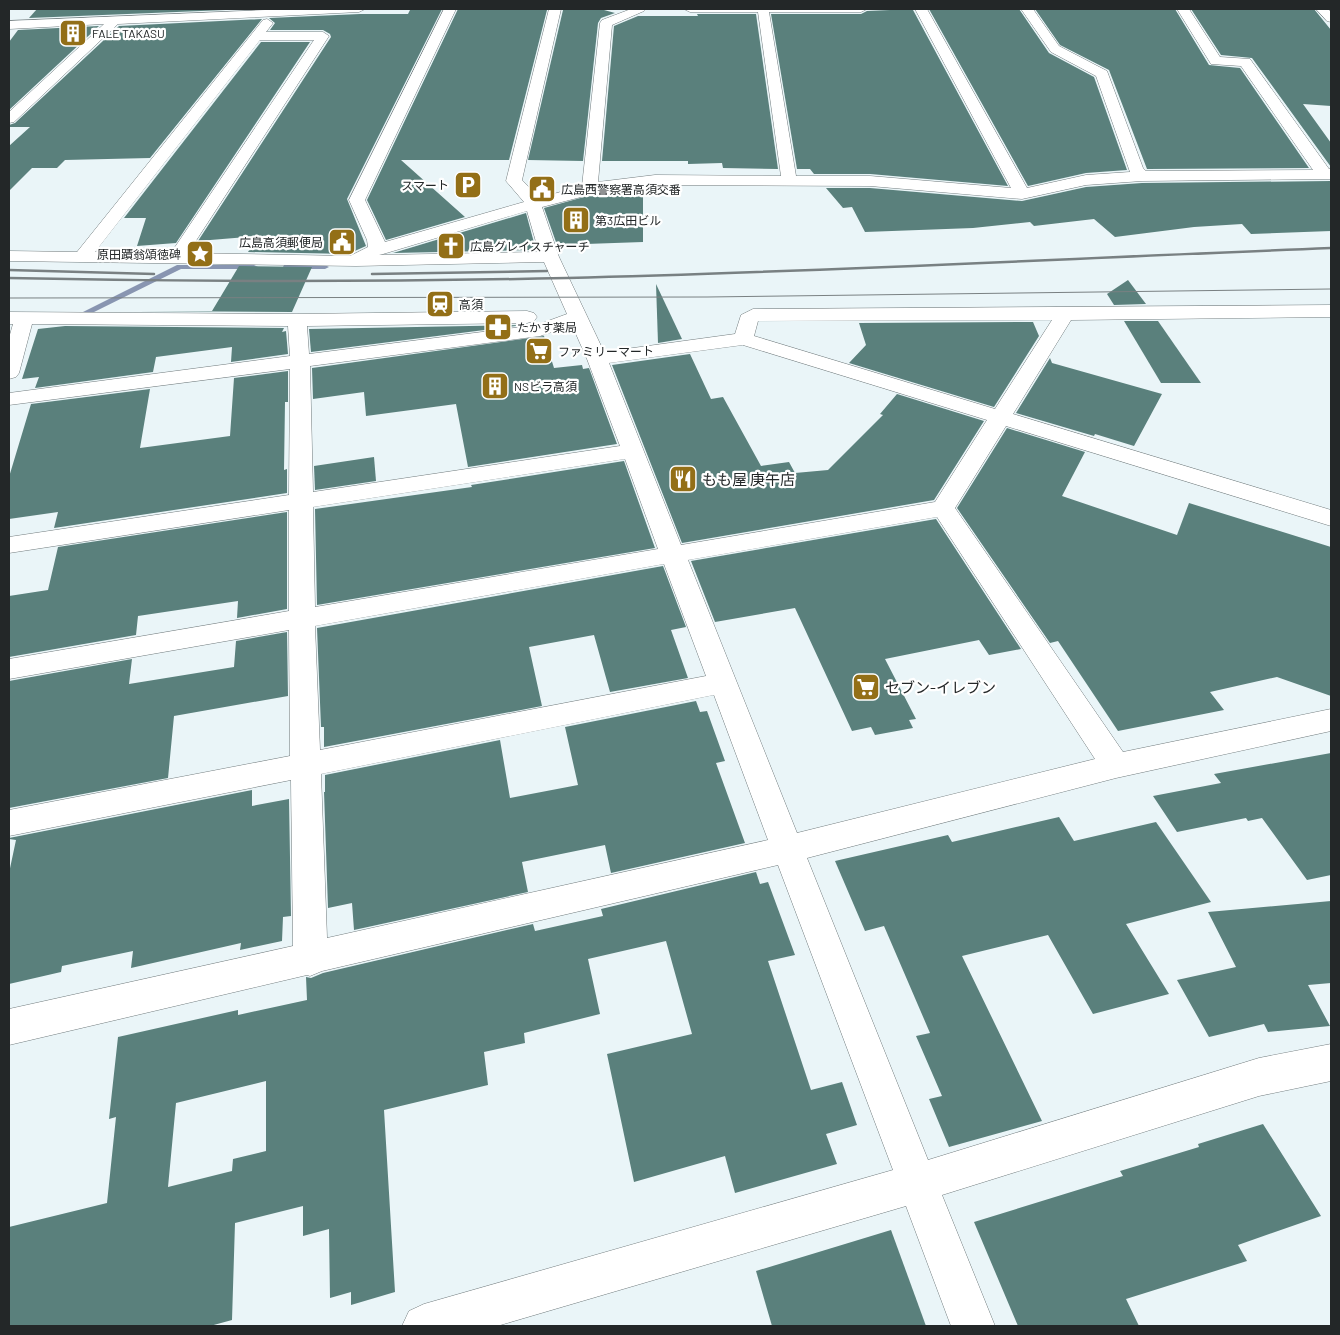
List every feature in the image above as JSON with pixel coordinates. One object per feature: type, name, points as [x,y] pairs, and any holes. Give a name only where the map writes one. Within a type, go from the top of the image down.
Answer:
[{"type":"street","points":[[9,25],[276,10],[359,9]]},
{"type":"street","points":[[377,250],[376,240],[358,200],[450,9]]},
{"type":"street","points":[[556,9],[514,181],[532,200],[550,257],[597,359],[973,1326]]},
{"type":"street","points":[[590,188],[606,22],[640,9]]},
{"type":"street","points":[[690,9],[862,9]]},
{"type":"street","points":[[921,9],[1022,194]]},
{"type":"street","points":[[1027,9],[1055,49],[1102,74],[1136,169],[1142,176]]},
{"type":"street","points":[[1183,9],[1216,61],[1245,62],[1327,174]]},
{"type":"street","points":[[1322,9],[1331,19]]},
{"type":"street","points":[[82,257],[276,10]]},
{"type":"street","points":[[763,10],[789,180]]},
{"type":"street","points":[[9,119],[115,20]]},
{"type":"street","points":[[176,259],[323,36],[256,36]]},
{"type":"street","points":[[356,261],[357,258],[377,250],[583,192],[590,188],[655,180],[896,182],[1022,194],[1086,180],[1142,176],[1327,174]]},
{"type":"street","points":[[9,256],[356,261],[550,257]]},
{"type":"street","points":[[744,340],[748,319],[753,315],[1331,311]]},
{"type":"street","points":[[9,669],[943,508],[1065,314]]},
{"type":"street","points":[[9,373],[16,318],[297,320],[578,316]]},
{"type":"street","points":[[9,399],[540,330],[578,316]]},
{"type":"street","points":[[297,320],[300,361],[302,619],[310,960]]},
{"type":"street","points":[[597,359],[690,345],[744,340],[1331,518]]},
{"type":"street","points":[[9,546],[633,451]]},
{"type":"street","points":[[943,508],[1116,766]]},
{"type":"street","points":[[9,823],[723,684]]},
{"type":"street","points":[[9,1027],[310,960],[787,849],[1116,766],[1331,720]]},
{"type":"street","points":[[424,1326],[917,1182],[1259,1077],[1331,1062]]},
{"type":"building","points":[[37,9],[250,9],[29,18]]},
{"type":"building","points":[[442,9],[347,199],[366,246],[348,254],[248,252],[258,236],[198,241],[331,37],[330,34],[323,30],[270,30],[275,23],[269,18],[408,14],[410,10]]},
{"type":"building","points":[[458,9],[547,10],[509,160],[401,160],[465,217],[386,240],[367,200]]},
{"type":"building","points":[[913,9],[1008,186],[870,174],[814,174],[810,169],[797,169],[771,14],[861,14],[867,11]]},
{"type":"building","points":[[929,9],[1019,9],[1049,53],[1094,77],[1127,170],[1086,173],[1028,186]]},
{"type":"building","points":[[1035,9],[1175,9],[1209,65],[1240,68],[1309,168],[1147,169],[1109,70],[1060,45]]},
{"type":"building","points":[[1191,9],[1314,9],[1331,30],[1331,106],[1303,104],[1331,143],[1331,167],[1252,58],[1221,55]]},
{"type":"building","points":[[563,10],[604,10],[615,13],[601,18],[598,23],[583,161],[528,160]]},
{"type":"building","points":[[697,14],[756,14],[778,169],[723,168],[722,163],[688,164],[688,161],[602,161],[614,26],[638,16],[698,16]]},
{"type":"building","points":[[262,19],[150,158],[65,160],[57,168],[32,168],[9,191],[9,146],[30,127],[9,127],[9,125],[15,123],[119,26]]},
{"type":"building","points":[[99,26],[9,110],[9,42],[18,30]]},
{"type":"building","points":[[261,42],[310,42],[176,243],[137,246],[146,218],[124,218]]},
{"type":"building","points":[[1331,181],[1331,231],[1251,234],[1242,224],[1194,227],[1115,237],[1094,219],[1034,226],[1030,222],[973,228],[865,232],[852,207],[843,208],[826,188],[870,188],[1022,201],[1086,187],[1142,183]]},
{"type":"building","points":[[643,188],[643,242],[557,245],[544,208],[595,194]]},
{"type":"building","points":[[526,213],[536,250],[393,253]]},
{"type":"building","points":[[239,266],[312,267],[292,312],[138,311],[212,311]]},
{"type":"building","points":[[1128,280],[1146,304],[1114,305],[1107,294]]},
{"type":"building","points":[[656,284],[682,339],[658,343]]},
{"type":"building","points":[[1124,321],[1158,321],[1201,383],[1161,383]]},
{"type":"building","points":[[1033,322],[1039,336],[994,407],[849,363],[866,345],[859,323]]},
{"type":"building","points":[[523,325],[311,352],[309,329]]},
{"type":"building","points":[[65,326],[284,328],[282,332],[286,331],[288,354],[231,362],[232,347],[156,357],[153,372],[35,388],[39,377],[22,379],[38,329]]},
{"type":"building","points":[[544,336],[554,368],[582,365],[583,369],[589,368],[617,444],[468,467],[456,404],[366,416],[364,392],[313,399],[312,368]]},
{"type":"building","points":[[690,354],[711,399],[723,397],[761,466],[789,462],[795,473],[828,470],[883,415],[880,414],[897,394],[984,421],[934,500],[682,543],[612,365]]},
{"type":"building","points":[[1050,358],[1052,363],[1162,394],[1134,446],[1016,413]]},
{"type":"building","points":[[288,371],[288,402],[285,402],[284,470],[287,469],[287,493],[54,528],[58,512],[9,519],[9,477],[31,404],[150,389],[140,448],[230,436],[234,378]]},
{"type":"building","points":[[1007,428],[1085,452],[1062,496],[1177,535],[1189,503],[1331,547],[1331,696],[1277,677],[1210,692],[1224,710],[1118,731],[1058,641],[1050,643],[957,508]]},
{"type":"building","points":[[374,457],[376,481],[315,490],[314,466]]},
{"type":"building","points":[[624,461],[655,548],[317,605],[315,509],[472,487],[471,485]]},
{"type":"building","points":[[287,512],[287,609],[237,618],[238,601],[138,616],[136,635],[9,657],[9,596],[48,590],[58,547]]},
{"type":"building","points":[[936,519],[1021,649],[989,655],[979,640],[885,659],[916,719],[909,720],[913,728],[875,735],[871,727],[852,731],[795,608],[715,622],[691,561]]},
{"type":"building","points":[[663,566],[686,627],[671,630],[688,678],[610,692],[594,635],[529,647],[542,706],[324,747],[324,727],[321,727],[317,628]]},
{"type":"building","points":[[287,632],[288,696],[174,716],[168,778],[9,808],[9,681],[132,659],[129,684],[234,667],[236,641]]},
{"type":"building","points":[[696,701],[700,712],[707,711],[725,761],[716,763],[745,843],[611,873],[605,845],[522,862],[528,892],[354,930],[352,903],[328,908],[325,775],[500,740],[510,798],[578,785],[565,727]]},
{"type":"building","points":[[1331,753],[1331,875],[1307,880],[1262,818],[1248,821],[1246,818],[1177,832],[1153,796],[1221,783],[1214,774]]},
{"type":"building","points":[[252,790],[252,806],[289,799],[291,916],[283,917],[282,941],[240,950],[241,943],[131,968],[133,951],[62,966],[61,972],[9,984],[9,873],[16,840],[9,838]]},
{"type":"building","points":[[1059,817],[1074,841],[1156,822],[1211,902],[1126,924],[1169,994],[1093,1014],[1048,935],[962,956],[1042,1121],[949,1147],[929,1099],[942,1096],[916,1036],[930,1033],[884,926],[865,931],[835,861],[948,835],[952,842]]},
{"type":"building","points":[[756,872],[760,884],[768,882],[795,955],[768,961],[811,1090],[842,1082],[857,1125],[826,1134],[837,1164],[735,1193],[725,1156],[634,1182],[607,1054],[692,1034],[666,941],[588,959],[600,1014],[524,1033],[525,1043],[484,1052],[488,1085],[384,1110],[395,1292],[351,1305],[351,1292],[330,1298],[329,1229],[303,1236],[303,1206],[235,1223],[232,1320],[210,1326],[9,1326],[9,1227],[107,1203],[116,1117],[109,1119],[118,1037],[238,1010],[238,1015],[307,1000],[306,977],[311,978],[323,973],[533,924],[535,931],[603,916],[601,909]],"holes":[[[266,1081],[266,1151],[233,1159],[232,1171],[168,1187],[176,1103]]]},
{"type":"building","points":[[1331,901],[1331,983],[1308,985],[1330,1026],[1268,1032],[1264,1024],[1209,1037],[1177,980],[1236,967],[1208,912]]},
{"type":"building","points":[[1263,1124],[1321,1216],[1238,1245],[1247,1261],[1126,1299],[1139,1326],[1018,1326],[974,1222],[1123,1176],[1120,1171],[1199,1147],[1198,1144]]},
{"type":"building","points":[[891,1230],[926,1326],[772,1326],[756,1271]]},
{"type":"waterway","points":[[85,313],[180,267],[254,267]]},
{"type":"waterway","points":[[287,267],[325,267]]},
{"type":"tram line","points":[[9,298],[707,297],[1331,289]]},
{"type":"railway","points":[[9,278],[288,281],[567,278],[854,269],[1331,248]]},
{"type":"railway","points":[[9,270],[154,274]]},
{"type":"railway","points":[[372,274],[547,271]]},
{"type":"place","name":"FALE TAKASU","points":[[73,33]]},
{"type":"place","name":"スマート","points":[[468,185]]},
{"type":"place","name":"広島西警察署高須交番","points":[[542,189]]},
{"type":"place","name":"第3広田ビル","points":[[576,220]]},
{"type":"place","name":"広島高須郵便局","points":[[342,242]]},
{"type":"place","name":"広島グレイスチャーチ","points":[[451,246]]},
{"type":"place","name":"原田蹟翁頌徳碑","points":[[200,254]]},
{"type":"place","name":"高須","points":[[440,304]]},
{"type":"place","name":"たかす薬局","points":[[498,327]]},
{"type":"place","name":"ファミリーマート","points":[[539,351]]},
{"type":"place","name":"NSビラ高須","points":[[495,386]]},
{"type":"place","name":"もも屋 庚午店","points":[[683,479]]},
{"type":"place","name":"セブン-イレブン","points":[[866,687]]}]
